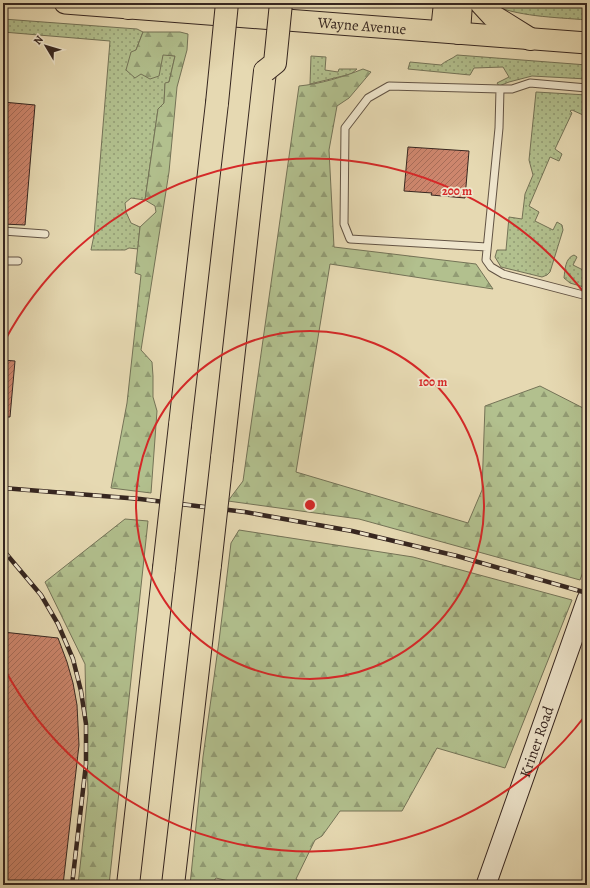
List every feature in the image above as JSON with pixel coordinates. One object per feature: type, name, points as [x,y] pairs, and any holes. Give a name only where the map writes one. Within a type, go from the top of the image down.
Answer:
[{"type":"highway","points":[[128,885],[217,103],[227,3]]},
{"type":"highway","points":[[173,885],[272,3]]},
{"type":"highway","points":[[265,72],[275,63],[281,3]]},
{"type":"highway","points":[[445,3],[450,32]]},
{"type":"highway","points":[[450,32],[461,3]]},
{"type":"highway","points":[[481,3],[493,16],[530,39]]},
{"type":"main road","name":"Wayne Avenue","points":[[66,3],[125,5],[587,43]]},
{"type":"street","name":"Kriner Road","points":[[486,885],[585,604]]},
{"type":"lane","points":[[487,246],[350,239],[344,224],[345,128],[368,98],[389,86],[512,89],[530,83],[587,88]]},
{"type":"lane","points":[[500,89],[499,128],[486,260],[491,267],[503,274],[587,296]]},
{"type":"lane","points":[[3,231],[45,234]]},
{"type":"lane","points":[[3,261],[18,262]]},
{"type":"green space","points":[[487,3],[587,3],[587,20],[523,14],[499,8]]},
{"type":"green space","points":[[3,19],[137,29],[143,32],[136,50],[175,56],[169,82],[165,84],[164,103],[158,109],[145,200],[131,198],[125,203],[126,212],[131,223],[140,227],[138,249],[91,250],[94,235],[110,41],[3,32]]},
{"type":"green space","points":[[143,32],[180,32],[188,34],[187,50],[177,87],[169,172],[141,350],[152,362],[153,397],[157,411],[151,493],[111,488],[127,403],[141,275],[135,273],[140,227],[156,212],[155,206],[145,200],[158,109],[164,103],[165,83],[169,82],[175,56],[163,55],[159,76],[150,79],[141,74],[135,78],[126,70],[131,52],[136,50]]},
{"type":"green space","points":[[457,55],[587,65],[587,79],[532,76],[499,86],[497,83],[509,77],[503,67],[474,68],[470,75],[408,69],[410,62],[441,65]]},
{"type":"green space","points":[[311,56],[326,57],[325,70],[338,72],[339,69],[357,69],[351,74],[310,84]]},
{"type":"green space","points":[[363,69],[371,72],[349,98],[337,106],[329,150],[334,247],[476,264],[493,289],[330,264],[296,472],[468,523],[482,490],[485,406],[540,386],[587,410],[587,561],[580,580],[359,519],[228,501],[243,481],[299,86],[331,80]]},
{"type":"green space","points":[[536,92],[587,95],[587,105],[585,105],[583,115],[572,110],[570,111],[572,113],[555,149],[562,154],[559,161],[550,157],[529,206],[539,212],[535,221],[553,230],[557,222],[562,225],[563,230],[550,272],[542,277],[501,267],[495,257],[497,250],[506,250],[509,217],[522,219],[525,194],[533,175],[529,160]]},
{"type":"green space","points":[[574,255],[577,257],[573,265],[587,272],[587,288],[570,283],[564,278],[567,261]]},
{"type":"green space","points":[[125,519],[148,521],[109,885],[78,885],[88,794],[85,664],[45,582]]},
{"type":"green space","points":[[239,530],[413,557],[572,600],[505,768],[437,748],[402,811],[340,811],[322,836],[315,840],[296,879],[304,885],[245,885],[216,878],[211,885],[190,885],[203,757],[231,543]]},
{"type":"building","points":[[3,102],[35,105],[25,225],[3,224]]},
{"type":"building","points":[[408,147],[469,151],[465,198],[431,195],[432,193],[404,191]]},
{"type":"building","points":[[3,360],[15,361],[10,417],[3,417]]},
{"type":"building","points":[[3,632],[58,638],[73,683],[77,705],[79,745],[63,885],[3,885]]},
{"type":"railway","points":[[3,488],[140,499],[245,512],[352,531],[457,556],[587,593]]},
{"type":"railway","points":[[3,550],[41,595],[58,624],[73,659],[81,691],[86,724],[86,764],[72,885]]}]
